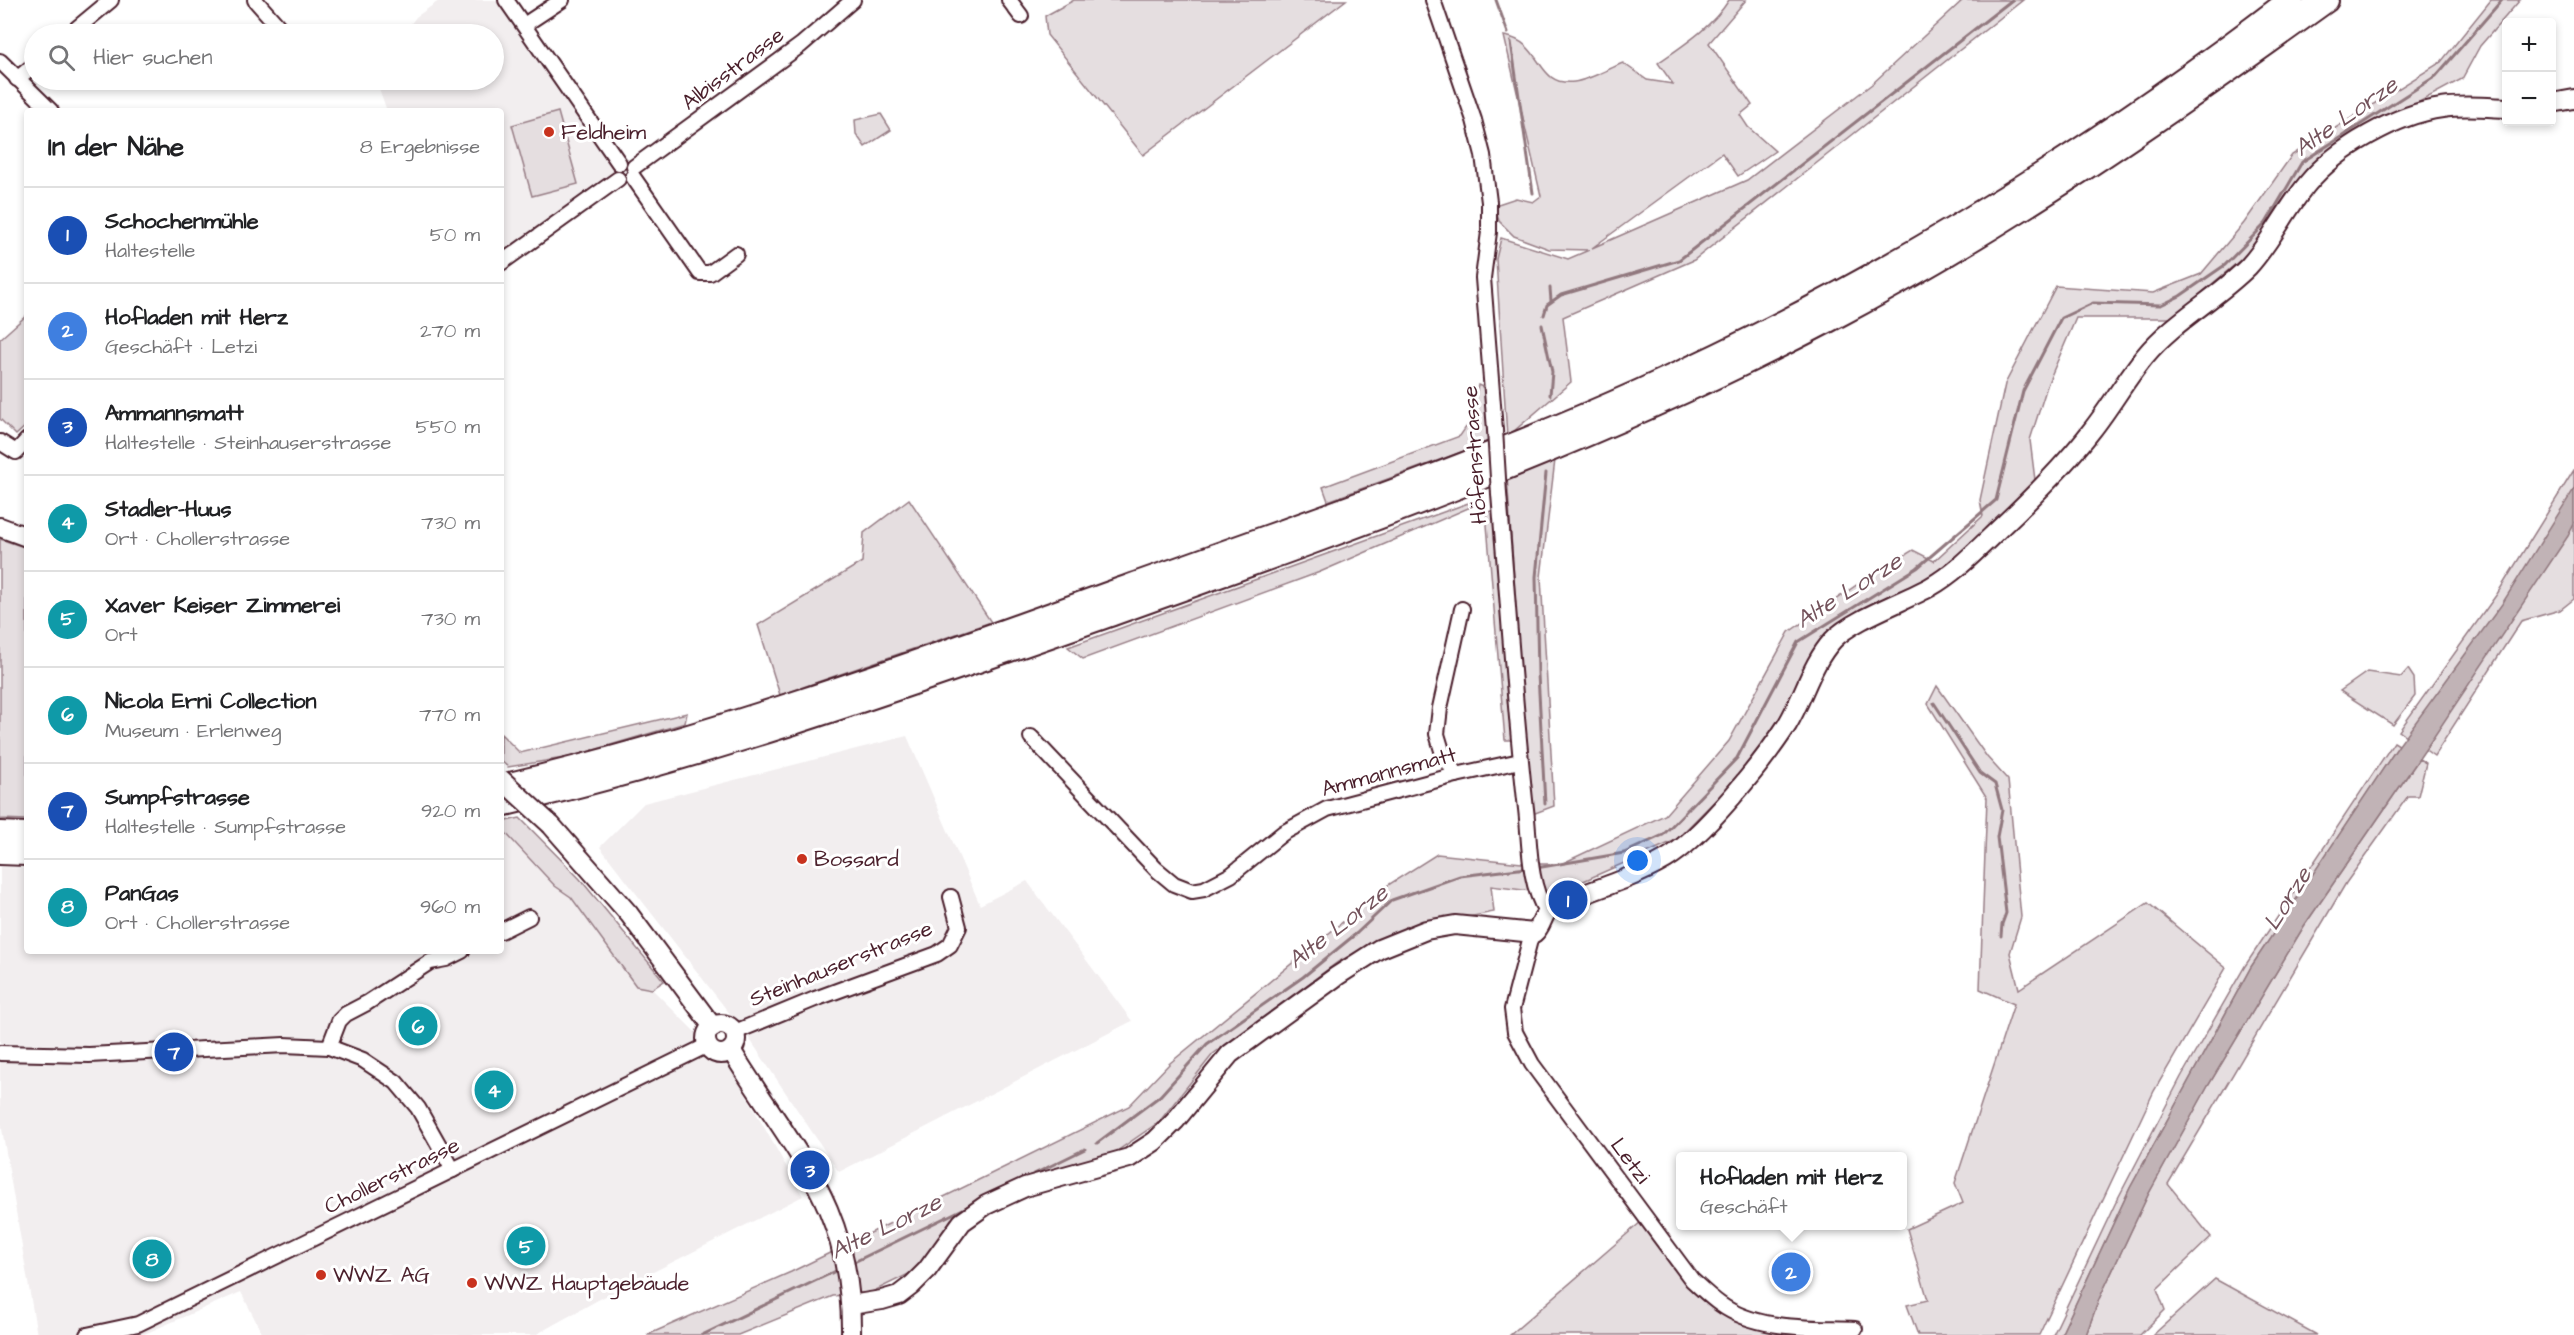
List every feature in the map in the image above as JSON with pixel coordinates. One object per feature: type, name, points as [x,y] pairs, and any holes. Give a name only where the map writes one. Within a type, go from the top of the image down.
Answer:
[{"type":"highway","points":[[504,785],[683,739],[886,674],[1385,495],[1592,413],[1790,320],[1946,234],[2051,170],[2136,114],[2291,0]]},
{"type":"highway","points":[[2234,65],[2319,0]]},
{"type":"highway","points":[[504,803],[681,758],[859,702],[1342,530],[1581,437],[1767,352],[1892,285],[2068,179],[2326,0]]},
{"type":"highway","points":[[0,834],[24,835]]},
{"type":"highway","points":[[0,852],[24,853]]},
{"type":"street","points":[[255,0],[276,24]]},
{"type":"street","points":[[506,0],[619,163]]},
{"type":"street","points":[[524,25],[562,0]]},
{"type":"street","name":"Albisstrasse","points":[[633,172],[796,49],[853,0]]},
{"type":"street","points":[[1009,0],[1022,16]]},
{"type":"street","name":"Höfenstrasse","points":[[1433,0],[1474,120],[1483,155],[1489,201],[1489,232],[1483,278],[1520,761],[1536,891],[1546,911]]},
{"type":"street","points":[[81,24],[104,2]]},
{"type":"street","points":[[0,61],[24,86]]},
{"type":"street","points":[[17,79],[24,73]]},
{"type":"street","points":[[29,90],[48,108]]},
{"type":"street","points":[[2556,102],[2574,99]]},
{"type":"street","points":[[850,1298],[882,1300],[899,1295],[927,1270],[962,1222],[986,1205],[1025,1187],[1129,1158],[1155,1141],[1175,1121],[1230,1054],[1337,976],[1379,949],[1426,930],[1455,925],[1529,935],[1539,929],[1546,911],[1556,904],[1643,872],[1677,852],[1775,742],[1788,722],[1820,658],[1836,636],[1932,586],[1950,574],[1998,530],[2055,473],[2092,430],[2156,344],[2247,268],[2276,232],[2307,184],[2325,165],[2354,144],[2411,115],[2441,108],[2502,108]]},
{"type":"street","points":[[619,163],[626,162],[700,273],[710,273],[736,254]]},
{"type":"street","points":[[619,163],[615,171],[618,178],[625,182],[633,172]]},
{"type":"street","points":[[504,261],[618,178]]},
{"type":"street","points":[[0,442],[16,452],[24,444]]},
{"type":"street","points":[[0,527],[24,536]]},
{"type":"street","points":[[1456,775],[1443,754],[1437,734],[1440,708],[1462,609]]},
{"type":"street","name":"Ammannsmatt","points":[[1031,737],[1156,869],[1173,884],[1192,891],[1204,890],[1231,875],[1283,834],[1327,809],[1456,775],[1520,761]]},
{"type":"street","points":[[504,782],[551,825],[629,914],[713,1027],[707,1035],[708,1045],[717,1053],[733,1041],[810,1170],[827,1204],[837,1232],[850,1298],[851,1335]]},
{"type":"street","name":"Steinhauserstrasse","points":[[713,1027],[725,1024],[733,1041],[815,999],[937,954],[950,945],[957,936],[959,927],[951,897]]},
{"type":"street","points":[[504,929],[529,916]]},
{"type":"street","name":"Letzi","points":[[1529,935],[1530,940],[1512,1009],[1515,1032],[1532,1064],[1692,1280],[1721,1305],[1749,1318],[1779,1324],[1855,1329]]},
{"type":"street","points":[[329,1047],[333,1032],[346,1014],[367,1004],[430,962],[446,959],[456,954]]},
{"type":"street","points":[[0,1053],[89,1056],[284,1045],[329,1047],[363,1060],[396,1082],[418,1108],[453,1170]]},
{"type":"street","name":"Chollerstrasse","points":[[90,1335],[138,1324],[708,1045]]},
{"type":"shaded area","name":"Feldheim","points":[[440,0],[506,0],[619,163],[618,179],[504,261],[504,108],[386,108],[380,90],[504,90],[504,24],[411,24],[416,17]]},
{"type":"shaded area","points":[[1074,0],[1346,0],[1143,155],[1047,35],[1045,16]]},
{"type":"shaded area","points":[[1729,0],[1746,0],[1709,43],[1752,105],[1740,115],[1748,127],[1775,151],[1738,176],[1722,153],[1592,248],[1747,180],[1872,84],[1963,0],[2023,0],[1694,260],[1563,317],[1571,382],[1507,437],[1496,259],[1501,238],[1568,259],[1589,250],[1549,249],[1514,236],[1499,221],[1495,205],[1516,198],[1533,202],[1541,196],[1504,36],[1526,46],[1545,71],[1552,78],[1561,82],[1586,79],[1623,63],[1647,80],[1673,84],[1658,63],[1706,27]]},
{"type":"shaded area","points":[[2491,0],[2520,0],[2480,46],[2462,79],[2337,146],[2271,234],[2172,318],[2076,318],[2048,383],[2030,440],[2035,480],[1961,558],[1879,612],[1834,631],[1764,751],[1676,840],[1554,894],[1491,886],[1494,912],[1400,930],[1338,962],[1213,1054],[1159,1122],[1114,1153],[1041,1175],[951,1219],[921,1268],[872,1292],[833,1296],[738,1335],[647,1335],[791,1272],[1129,1106],[1170,1063],[1388,885],[1437,854],[1531,864],[1561,864],[1665,815],[1729,741],[1789,632],[1861,582],[1913,550],[1934,561],[1983,516],[1980,500],[2005,384],[2056,286],[2153,293],[2201,274],[2244,223],[2292,155],[2441,62]]},
{"type":"shaded area","points":[[558,112],[578,184],[532,196],[512,125]]},
{"type":"shaded area","points":[[881,114],[891,130],[865,147],[856,134],[855,120]]},
{"type":"shaded area","points":[[24,318],[24,428],[16,435],[0,419],[0,339]]},
{"type":"shaded area","points":[[1478,385],[1485,388],[1488,441],[1328,501],[1323,487],[1460,436],[1471,420]]},
{"type":"shaded area","points":[[1555,460],[1541,577],[1554,806],[1530,815],[1507,476]]},
{"type":"shaded area","points":[[2574,470],[2574,599],[2560,610],[2521,621],[2434,756],[2399,731],[2497,594]]},
{"type":"shaded area","points":[[2574,489],[2574,524],[2568,536],[2304,926],[2208,1086],[2148,1195],[2099,1299],[2086,1335],[2061,1335],[2130,1188],[2251,967],[2399,745],[2502,604]]},
{"type":"shaded area","points":[[909,499],[991,622],[780,695],[758,625],[862,562],[864,533]]},
{"type":"shaded area","points":[[1474,501],[1473,506],[1320,572],[1083,659],[1068,647]]},
{"type":"shaded area","points":[[1493,510],[1513,740],[1505,740],[1486,513]]},
{"type":"shaded area","points":[[0,539],[24,547],[24,820],[0,819]]},
{"type":"shaded area","points":[[2408,669],[2414,678],[2415,696],[2393,725],[2340,691],[2367,672],[2401,677]]},
{"type":"shaded area","points":[[1937,686],[1987,757],[2008,780],[2021,917],[2010,953],[2019,989],[2148,903],[2226,968],[2154,1091],[2039,1335],[1918,1335],[1907,1305],[1928,1300],[1907,1229],[1963,1203],[1955,1183],[2014,1004],[1980,989],[1987,798],[1928,704]]},
{"type":"shaded area","points":[[687,713],[685,723],[570,757],[508,767],[504,764],[504,737],[520,753]]},
{"type":"shaded area","points":[[907,736],[980,905],[1027,881],[1132,1021],[839,1172],[751,1041],[600,847],[644,803]]},
{"type":"shaded area","points":[[2394,742],[2399,745],[2251,967],[2130,1188],[2061,1335],[2053,1335],[2115,1204],[2181,1077],[2245,966]]},
{"type":"shaded area","points":[[2419,759],[2426,763],[2418,796],[2408,796],[2346,883],[2168,1184],[2211,1237],[2157,1289],[2165,1310],[2140,1335],[2086,1335],[2099,1299],[2148,1195],[2208,1086],[2304,926]]},
{"type":"shaded area","points":[[520,818],[580,879],[664,981],[652,989],[636,986],[571,897],[555,886],[504,831],[504,821]]},
{"type":"shaded area","points":[[504,831],[555,886],[571,897],[636,986],[652,989],[730,1067],[803,1196],[598,1300],[535,1335],[263,1335],[241,1292],[142,1335],[37,1335],[0,1117],[0,867],[24,868],[24,954],[504,954]]},
{"type":"shaded area","points":[[1642,1221],[1688,1283],[1701,1297],[1732,1318],[1783,1330],[1839,1335],[1510,1335]]},
{"type":"shaded area","points":[[2215,1279],[2317,1335],[2153,1335]]},
{"type":"waterway","points":[[1496,0],[1508,33]]},
{"type":"waterway","points":[[1544,315],[1547,305],[1561,295],[1679,260],[2012,0]]},
{"type":"waterway","name":"Alte Lorze","points":[[1536,868],[1624,853],[1663,835],[1737,758],[1798,642],[1917,568],[1996,500],[2023,391],[2061,318],[2093,303],[2161,305],[2180,296],[2225,265],[2266,223],[2302,162],[2436,76],[2502,0]]},
{"type":"waterway","points":[[1511,42],[1533,193]]},
{"type":"waterway","points":[[1550,288],[1551,301]]},
{"type":"waterway","points":[[1542,325],[1552,372],[1550,395]]},
{"type":"waterway","points":[[1545,804],[1538,674],[1536,577],[1546,473]]},
{"type":"waterway","points":[[1934,703],[1980,773],[1995,784],[2002,810],[1997,837],[2006,913],[2001,936]]},
{"type":"waterway","name":"Alte Lorze","points":[[1097,1143],[1160,1096],[1207,1044],[1303,977],[1357,933],[1392,900],[1460,876],[1527,868]]},
{"type":"waterway","name":"Alte Lorze","points":[[1028,1177],[1085,1149]]},
{"type":"waterway","name":"Alte Lorze","points":[[850,1264],[971,1205]]},
{"type":"waterway","name":"Alte Lorze","points":[[702,1335],[838,1270]]},
{"type":"place","name":"Feldheim","points":[[549,132]]},
{"type":"place","name":"Bossard","points":[[802,859]]},
{"type":"place","name":"Schochenmühle","points":[[1568,900]]},
{"type":"place","name":"Nicola Erni Collection","points":[[418,1026]]},
{"type":"place","name":"Sumpfstrasse","points":[[174,1052]]},
{"type":"place","name":"Stadler-Huus","points":[[494,1090]]},
{"type":"place","name":"Ammannsmatt","points":[[810,1170]]},
{"type":"place","name":"Xaver Keiser Zimmerei","points":[[526,1246]]},
{"type":"place","name":"PanGas","points":[[152,1259]]},
{"type":"place","name":"Hofladen mit Herz","points":[[1791,1272]]},
{"type":"place","name":"WWZ AG","points":[[321,1275]]},
{"type":"place","name":"WWZ Hauptgebäude","points":[[472,1283]]},
{"type":"water label","name":"Lorze","points":[[2288,899]]}]
